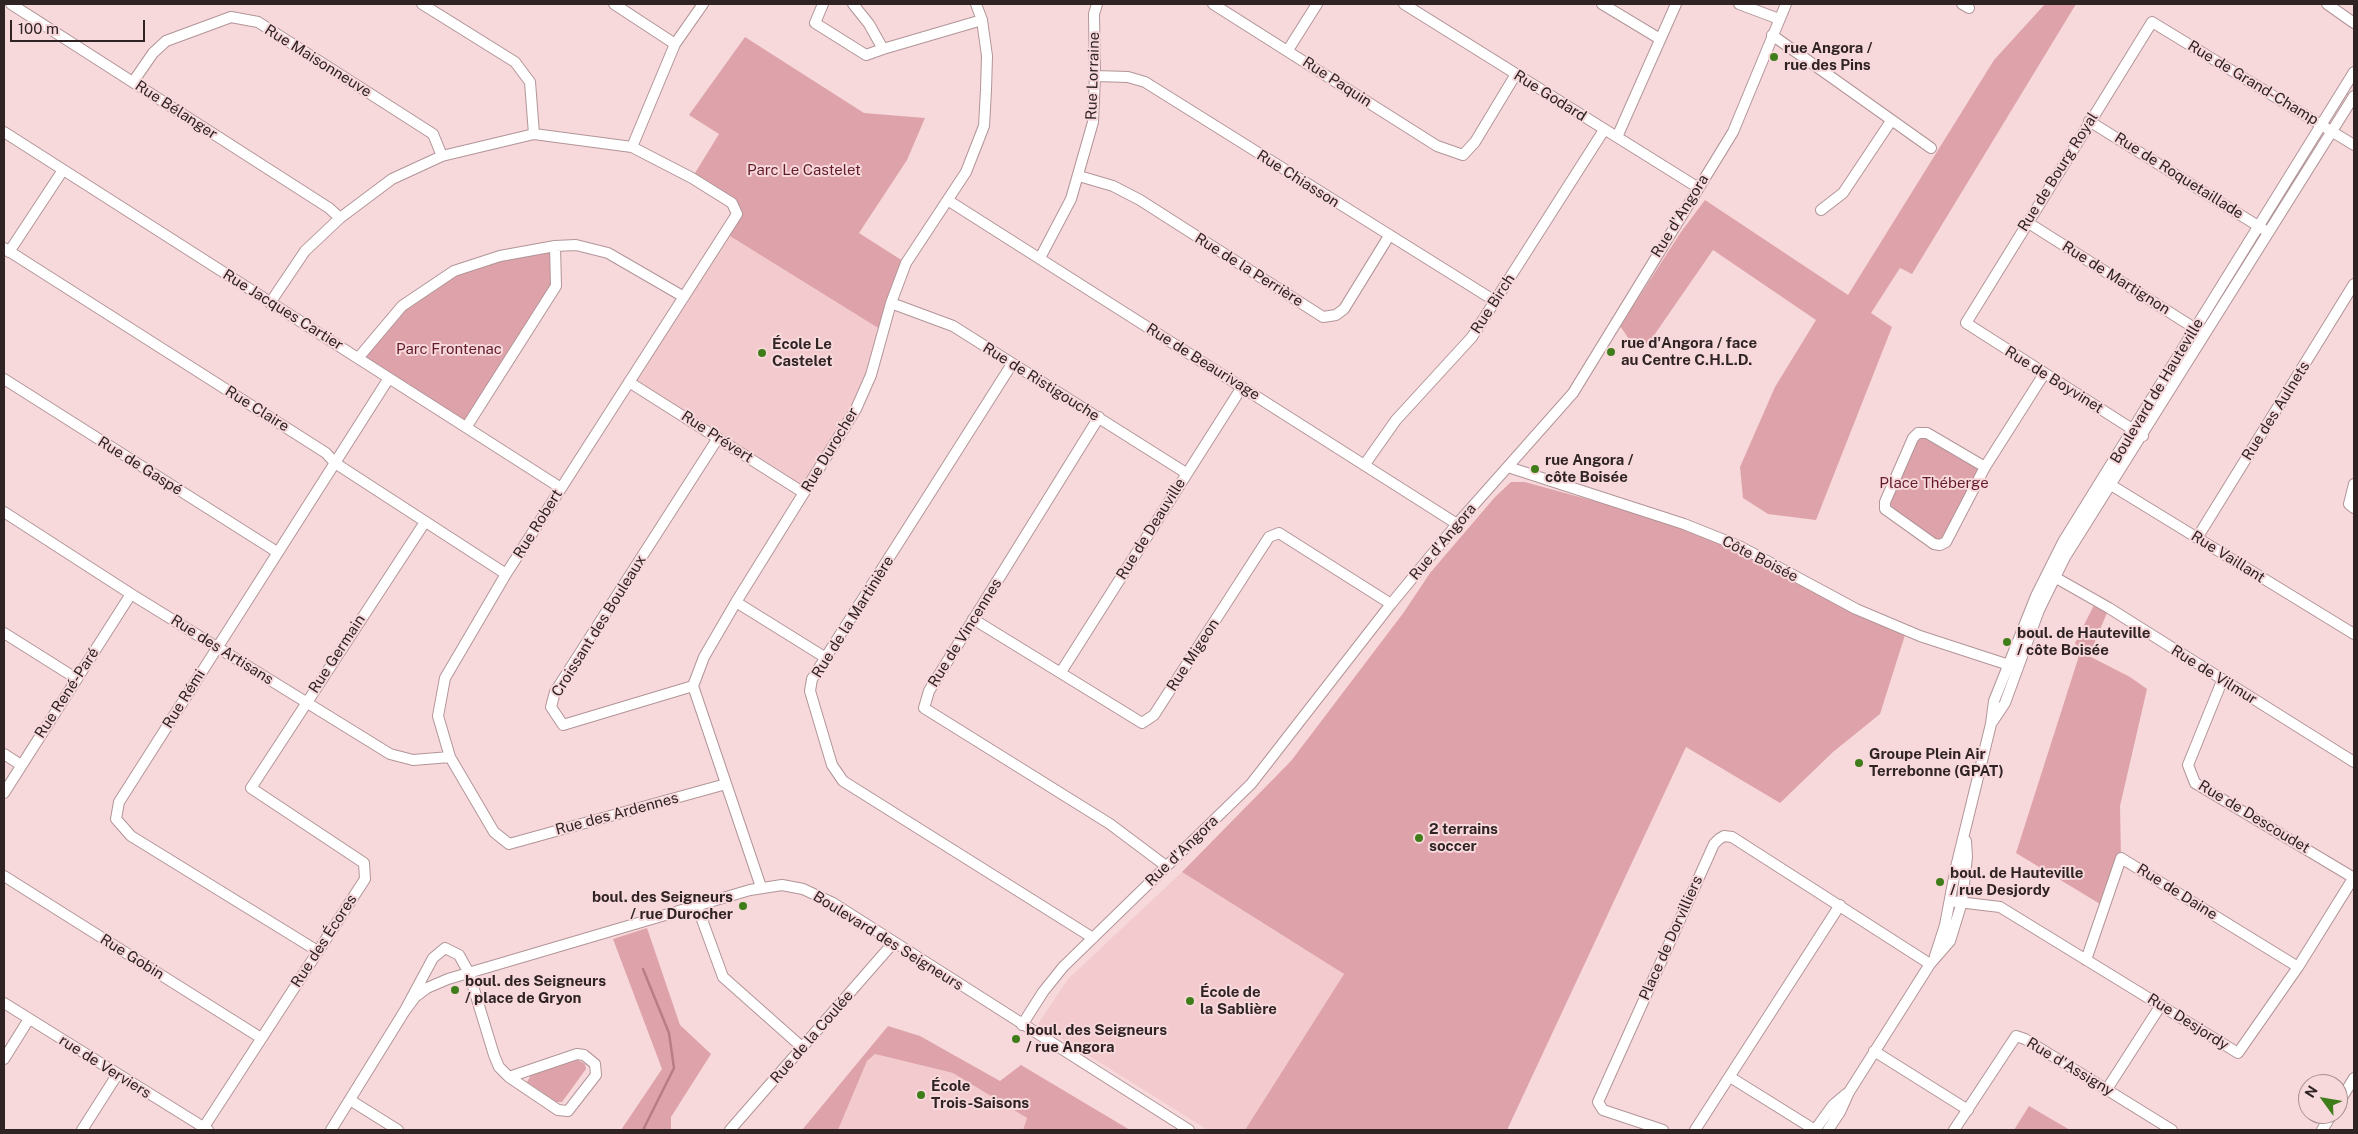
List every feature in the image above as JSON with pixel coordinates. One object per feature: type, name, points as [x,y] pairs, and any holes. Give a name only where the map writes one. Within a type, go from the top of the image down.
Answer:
[{"type":"street","name":"Rue Bélanger","points":[[12,4],[329,208],[340,218]]},
{"type":"street","points":[[422,4],[515,62],[530,82],[534,134]]},
{"type":"street","points":[[614,4],[675,44]]},
{"type":"street","points":[[270,303],[305,251],[340,218],[392,179],[442,156],[534,134],[632,147],[675,44],[702,4]]},
{"type":"street","points":[[823,4],[815,23],[866,55],[982,20]]},
{"type":"street","points":[[853,4],[869,24],[883,49]]},
{"type":"street","name":"Rue Durocher","points":[[694,686],[704,657],[736,602],[856,409],[870,375],[891,303],[906,263],[949,201],[966,172],[984,126],[987,56],[982,20],[976,4]]},
{"type":"street","name":"Rue Lorraine","points":[[1040,258],[1072,199],[1093,122],[1095,76],[1094,14],[1097,4]]},
{"type":"street","name":"Rue Paquin","points":[[1212,4],[1288,50],[1436,146],[1464,155],[1475,142],[1516,74]]},
{"type":"street","points":[[1288,50],[1317,4]]},
{"type":"street","name":"Rue Godard","points":[[1404,4],[1697,187]]},
{"type":"street","points":[[1602,4],[1660,39]]},
{"type":"street","points":[[1617,138],[1676,4]]},
{"type":"street","points":[[1739,4],[1779,19]]},
{"type":"street","name":"Rue d'Angora","points":[[1022,1025],[1048,986],[1093,938],[1269,763],[1391,604],[1457,524],[1572,393],[1585,375],[1629,297],[1732,132],[1786,4]]},
{"type":"street","points":[[2327,4],[2354,22]]},
{"type":"street","name":"Rue Maisonneuve","points":[[133,82],[153,53],[166,41],[231,17],[258,22],[433,134],[442,156]]},
{"type":"street","name":"Rue de Bourg Royal","points":[[1966,323],[2089,121],[2152,22]]},
{"type":"street","name":"Rue de Grand-Champ","points":[[2152,22],[2354,145]]},
{"type":"street","points":[[1772,35],[1931,148]]},
{"type":"street","name":"Boulevard de Hauteville","points":[[1991,724],[2005,703],[2063,542],[2354,72]]},
{"type":"street","name":"Rue Chiasson","points":[[1095,76],[1128,78],[1145,82],[1496,301]]},
{"type":"street","name":"Boulevard de Hauteville","points":[[1933,960],[1950,901],[1956,867],[1966,833],[1972,799],[1991,724],[1994,701],[2007,665],[2051,575],[2143,436],[2354,96]]},
{"type":"street","points":[[1821,210],[1843,193],[1892,121]]},
{"type":"street","name":"Rue de Roquetaillade","points":[[2089,121],[2268,232]]},
{"type":"street","name":"Rue Birch","points":[[1366,464],[1396,420],[1472,337],[1604,130]]},
{"type":"street","name":"Rue Jacques Cartier","points":[[4,132],[270,303],[467,426],[561,488]]},
{"type":"street","name":"Rue Robert","points":[[509,844],[494,832],[450,757],[438,716],[445,678],[506,574],[737,214],[732,203],[692,178],[632,147]]},
{"type":"street","points":[[6,250],[63,170]]},
{"type":"street","name":"Rue de la Perrière","points":[[1079,176],[1113,186],[1140,200],[1323,317],[1336,315],[1344,309],[1389,236]]},
{"type":"street","name":"Rue de Beaurivage","points":[[949,201],[1366,464],[1457,524]]},
{"type":"street","name":"Rue de Martignon","points":[[2027,222],[2205,334]]},
{"type":"street","points":[[359,357],[402,306],[454,271],[500,256],[556,246],[576,245],[608,253],[684,297]]},
{"type":"street","points":[[467,426],[556,286],[556,246]]},
{"type":"street","name":"Rue Claire","points":[[6,250],[326,453],[335,464],[506,574]]},
{"type":"street","name":"Rue des Aulnets","points":[[2197,538],[2354,284]]},
{"type":"street","name":"Rue de Ristigouche","points":[[891,303],[952,326],[1186,473]]},
{"type":"street","name":"Rue de Boyvinet","points":[[1966,323],[2143,436]]},
{"type":"street","name":"Rue de la Martinière","points":[[1012,364],[812,679],[810,692],[832,765],[843,781],[1093,938]]},
{"type":"street","points":[[1985,467],[1927,433],[1918,432],[1913,438],[1885,502],[1885,509],[1934,544],[1940,545],[1946,542],[1985,467],[2044,374]]},
{"type":"street","name":"Rue Rémi","points":[[316,950],[131,836],[116,819],[119,802],[389,378]]},
{"type":"street","name":"Rue de Gaspé","points":[[4,379],[277,552]]},
{"type":"street","name":"Rue Prévert","points":[[629,382],[804,493]]},
{"type":"street","name":"Rue de Deauville","points":[[1061,672],[1242,386]]},
{"type":"street","name":"Rue de Vincennes","points":[[1099,418],[929,691],[924,708],[1110,824],[1166,866]]},
{"type":"street","name":"Croissant des Bouleaux","points":[[694,686],[563,725],[551,707],[555,692],[718,438]]},
{"type":"street","name":"Côte Boisée","points":[[1508,467],[1684,524],[1739,546],[1856,609],[1910,632],[2018,668]]},
{"type":"street","name":"Rue Vaillant","points":[[2102,480],[2354,634]]},
{"type":"street","points":[[2352,506],[2354,484]]},
{"type":"street","name":"Rue des Artisans","points":[[4,512],[131,594],[390,754],[413,760],[450,757]]},
{"type":"street","name":"Rue Germain","points":[[251,788],[425,522]]},
{"type":"street","name":"Rue Migeon","points":[[973,619],[1142,723],[1154,715],[1268,537],[1279,532],[1391,604]]},
{"type":"street","name":"Rue de Vilmur","points":[[2051,575],[2109,608],[2222,681],[2354,762]]},
{"type":"street","name":"Rue René-Paré","points":[[4,793],[131,594]]},
{"type":"street","points":[[736,602],[826,658]]},
{"type":"street","points":[[4,633],[77,678]]},
{"type":"street","name":"Rue de Descoudet","points":[[2222,681],[2188,765],[2194,783],[2354,877]]},
{"type":"street","points":[[694,686],[761,887]]},
{"type":"street","points":[[4,754],[22,765]]},
{"type":"street","name":"Rue des Ardennes","points":[[509,844],[726,784]]},
{"type":"street","name":"Rue des Écores","points":[[204,1129],[316,950],[364,879],[364,863],[251,788]]},
{"type":"street","name":"Boulevard de Hauteville","points":[[1828,1130],[1874,1051],[1933,960],[1950,941],[1962,902],[1967,857],[1966,833]]},
{"type":"street","name":"Place de Dorvilliers","points":[[1663,1130],[1603,1110],[1598,1102],[1714,844],[1724,836],[1732,837],[1840,905],[1933,960]]},
{"type":"street","name":"Rue de Daine","points":[[2086,960],[2121,858],[2298,966]]},
{"type":"street","name":"Rue Gobin","points":[[4,876],[261,1038]]},
{"type":"street","name":"Rue Desjordy","points":[[1950,901],[2000,907],[2238,1053],[2298,966],[2354,877]]},
{"type":"street","name":"Boulevard des Seigneurs","points":[[404,1012],[415,997],[427,988],[469,973],[761,887],[782,885],[803,890],[833,903],[1189,1130]]},
{"type":"street","points":[[1695,1130],[1840,905]]},
{"type":"street","points":[[697,906],[723,977],[803,1048]]},
{"type":"street","name":"Rue de la Coulée","points":[[730,1130],[894,942]]},
{"type":"street","name":"Boulevard des Seigneurs","points":[[331,1130],[404,1012],[433,958],[446,948],[459,955],[469,973]]},
{"type":"street","points":[[469,973],[494,1055],[499,1067],[509,1077],[558,1110],[568,1111],[596,1074],[596,1064],[584,1054],[577,1054],[509,1077]]},
{"type":"street","name":"rue de Verviers","points":[[4,1003],[204,1129]]},
{"type":"street","points":[[2107,1090],[2161,1005]]},
{"type":"street","points":[[4,1059],[29,1019]]},
{"type":"street","name":"Rue d'Assigny","points":[[1954,1130],[2016,1036],[2025,1039],[2172,1130]]},
{"type":"street","points":[[1874,1051],[1968,1110]]},
{"type":"street","points":[[82,1130],[117,1075]]},
{"type":"street","points":[[1730,1077],[1815,1130]]},
{"type":"street","name":"Boulevard de Hauteville","points":[[1815,1130],[1833,1105],[1849,1092]]},
{"type":"street","points":[[350,1100],[398,1130]]},
{"type":"shaded area","name":"École Le Castelet","points":[[725,233],[883,331],[871,375],[804,493],[629,382]]},
{"type":"shaded area","name":"École de la Sablière","points":[[1182,872],[1344,974],[1245,1130],[1208,1130],[1038,1024],[1068,979]]},
{"type":"shaded area","name":"École Trois-Saisons","points":[[875,1054],[953,1073],[1027,1118],[1023,1130],[838,1130],[867,1061]]},
{"type":"green space","points":[[2045,4],[2076,4],[1912,274],[1900,268],[1871,313],[1892,327],[1816,520],[1768,514],[1743,498],[1740,467],[1775,387],[1816,320],[1713,250],[1648,344],[1629,339],[1620,326],[1681,232],[1705,200],[1848,295],[1994,60]]},
{"type":"green space","name":"Parc Le Castelet","points":[[745,37],[864,113],[925,118],[907,160],[859,233],[906,263],[883,331],[725,233],[737,214],[732,203],[692,178],[719,134],[689,115]]},
{"type":"green space","name":"Parc Frontenac","points":[[553,248],[556,286],[467,426],[359,357],[378,341],[407,309],[441,283],[471,268]]},
{"type":"green space","name":"Place Théberge","points":[[1918,433],[1985,467],[1946,542],[1934,544],[1885,502]]},
{"type":"green space","points":[[1511,482],[1525,482],[1663,520],[1735,548],[1905,635],[1880,714],[1833,752],[1780,803],[1686,747],[1507,1130],[1245,1130],[1344,974],[1182,872],[1291,761],[1404,612],[1430,573],[1495,497]]},
{"type":"green space","points":[[2096,601],[2109,608],[2089,656],[2130,677],[2147,689],[2120,806],[2121,858],[2105,907],[2016,853],[2078,659],[2079,650],[2075,643]]},
{"type":"green space","points":[[647,928],[680,1025],[711,1054],[671,1117],[671,1130],[621,1130],[662,1069],[613,939]]},
{"type":"green space","points":[[888,1026],[920,1036],[1000,1081],[1021,1065],[1130,1130],[1023,1130],[1027,1118],[953,1073],[875,1054],[867,1061],[838,1130],[802,1130]]},
{"type":"green space","points":[[578,1060],[585,1064],[586,1069],[562,1102],[556,1102],[527,1082],[532,1073]]},
{"type":"green space","points":[[2029,1106],[2070,1130],[2014,1130]]},
{"type":"waterway","points":[[643,969],[669,1033],[674,1068],[643,1130]]},
{"type":"place","name":"rue Angora / rue des Pins","points":[[1774,57]]},
{"type":"place","name":"rue d'Angora / face au Centre C.H.L.D.","points":[[1611,352]]},
{"type":"place","name":"École Le Castelet","points":[[762,353]]},
{"type":"place","name":"rue Angora / côte Boisée","points":[[1535,469]]},
{"type":"place","name":"boul. de Hauteville / côte Boisée","points":[[2007,642]]},
{"type":"place","name":"Groupe Plein Air Terrebonne (GPAT)","points":[[1859,763]]},
{"type":"place","name":"2 terrains soccer","points":[[1419,838]]},
{"type":"place","name":"boul. de Hauteville / rue Desjordy","points":[[1940,882]]},
{"type":"place","name":"boul. des Seigneurs / rue Durocher","points":[[743,906]]},
{"type":"place","name":"boul. des Seigneurs / place de Gryon","points":[[455,990]]},
{"type":"place","name":"École de la Sablière","points":[[1190,1001]]},
{"type":"place","name":"boul. des Seigneurs / rue Angora","points":[[1016,1039]]},
{"type":"place","name":"École Trois-Saisons","points":[[921,1095]]}]
